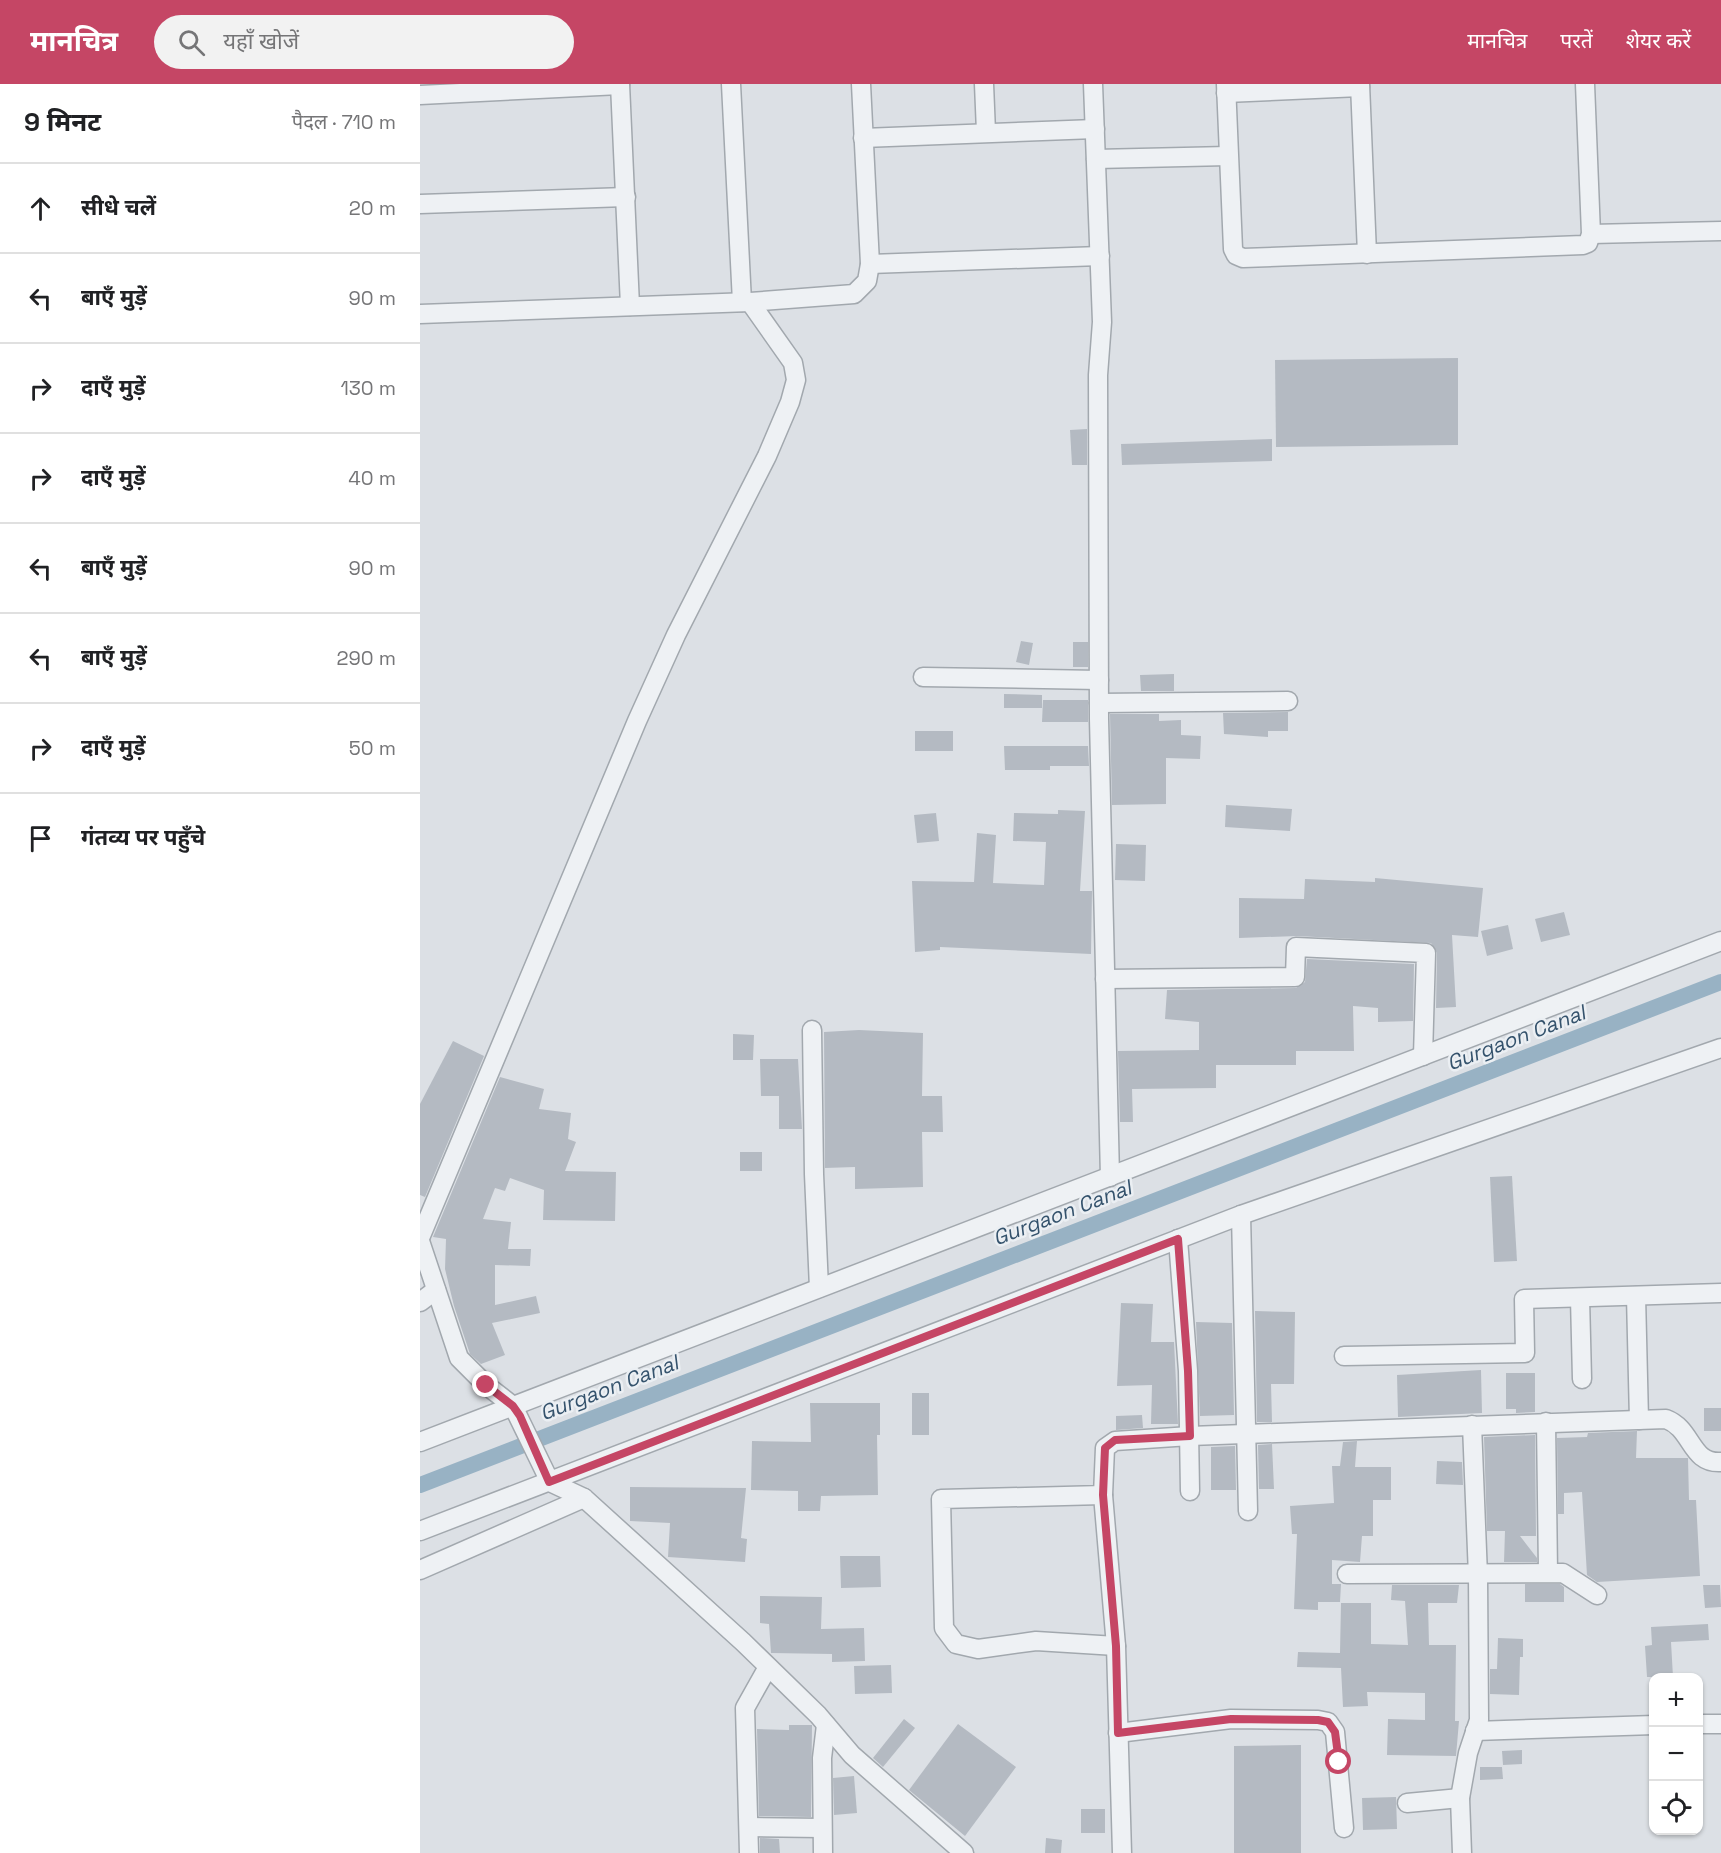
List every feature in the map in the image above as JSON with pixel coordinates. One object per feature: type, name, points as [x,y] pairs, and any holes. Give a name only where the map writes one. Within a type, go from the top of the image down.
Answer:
[{"type":"street","points":[[731,84],[746,302],[793,363],[796,380],[790,402],[767,456],[676,635],[637,721],[420,1240],[459,1358],[486,1385],[513,1406],[528,1433],[549,1482],[584,1498],[768,1667],[826,1725],[852,1755],[963,1853]]},
{"type":"street","points":[[420,314],[746,302],[854,294],[867,281],[870,264],[861,84]]},
{"type":"street","points":[[984,84],[986,132]]},
{"type":"street","points":[[1093,84],[1100,256],[1099,703],[1110,1177]]},
{"type":"street","points":[[1367,254],[1360,86],[1226,89],[1233,249],[1238,257],[1367,254],[1576,247],[1588,243],[1591,234],[1585,84]]},
{"type":"street","points":[[420,95],[620,85],[630,306]]},
{"type":"street","points":[[862,138],[1095,129]]},
{"type":"street","points":[[1096,159],[1228,156]]},
{"type":"street","points":[[420,204],[626,197]]},
{"type":"street","points":[[1591,234],[1721,231]]},
{"type":"street","points":[[870,264],[1100,256]]},
{"type":"street","points":[[922,677],[1099,680]]},
{"type":"street","points":[[1099,703],[1288,701]]},
{"type":"street","points":[[420,1442],[1721,941]]},
{"type":"street","points":[[1105,979],[1295,977],[1296,947],[1426,954],[1423,1056]]},
{"type":"street","points":[[812,1030],[814,1174],[819,1288]]},
{"type":"street","points":[[420,1532],[1241,1215],[1721,1048]]},
{"type":"street","points":[[1241,1215],[1248,1511]]},
{"type":"street","points":[[1178,1239],[1188,1371],[1190,1491]]},
{"type":"street","points":[[420,1302],[436,1290]]},
{"type":"street","points":[[1344,1356],[1525,1353],[1524,1299],[1721,1293]]},
{"type":"street","points":[[1636,1296],[1639,1420]]},
{"type":"street","points":[[1580,1298],[1582,1379]]},
{"type":"street","points":[[1122,1853],[1116,1646],[1103,1495],[1105,1448],[1115,1440],[1666,1419],[1678,1424],[1699,1455],[1714,1462],[1721,1462]]},
{"type":"street","points":[[1546,1422],[1548,1572]]},
{"type":"street","points":[[1462,1853],[1460,1798],[1479,1720],[1478,1576],[1472,1425]]},
{"type":"street","points":[[1103,1495],[941,1498],[944,1628],[956,1644],[978,1648],[1036,1641],[1116,1646]]},
{"type":"street","points":[[420,1570],[584,1498]]},
{"type":"street","points":[[1347,1574],[1478,1576],[1548,1572],[1563,1574],[1597,1595]]},
{"type":"street","points":[[749,1853],[746,1708],[768,1667]]},
{"type":"street","points":[[1118,1733],[1231,1719],[1328,1722],[1335,1732],[1344,1828]]},
{"type":"street","points":[[1703,1724],[1721,1724]]},
{"type":"street","points":[[823,1853],[822,1758],[826,1725]]},
{"type":"street","points":[[1475,1731],[1649,1725]]},
{"type":"street","points":[[1407,1803],[1460,1798]]},
{"type":"street","points":[[749,1827],[822,1828]]},
{"type":"building","points":[[1458,358],[1458,445],[1276,447],[1275,360]]},
{"type":"building","points":[[1087,429],[1087,465],[1072,465],[1070,430]]},
{"type":"building","points":[[1272,439],[1272,461],[1122,465],[1121,444]]},
{"type":"building","points":[[1021,641],[1033,643],[1029,665],[1016,662]]},
{"type":"building","points":[[1073,642],[1088,642],[1088,667],[1073,667]]},
{"type":"building","points":[[1174,674],[1174,691],[1141,691],[1140,675]]},
{"type":"building","points":[[1004,694],[1042,695],[1042,708],[1004,708]]},
{"type":"building","points":[[1043,700],[1088,700],[1088,722],[1042,722]]},
{"type":"building","points":[[1288,712],[1288,731],[1268,731],[1268,737],[1224,734],[1223,713]]},
{"type":"building","points":[[1110,714],[1159,714],[1159,721],[1181,720],[1181,735],[1201,736],[1200,759],[1166,758],[1166,804],[1112,805]]},
{"type":"building","points":[[915,731],[953,731],[953,751],[915,751]]},
{"type":"building","points":[[1004,746],[1088,746],[1089,766],[1050,766],[1050,770],[1005,770]]},
{"type":"building","points":[[1226,805],[1292,809],[1290,831],[1225,827]]},
{"type":"building","points":[[1058,810],[1085,811],[1080,891],[1092,891],[1091,954],[940,947],[940,950],[915,952],[912,881],[974,882],[977,833],[996,835],[993,883],[1044,885],[1046,842],[1013,841],[1014,813],[1058,814]]},
{"type":"building","points":[[936,813],[939,841],[917,843],[914,815]]},
{"type":"building","points":[[1116,844],[1146,845],[1145,881],[1115,880]]},
{"type":"building","points":[[1375,878],[1483,888],[1478,937],[1452,935],[1456,1007],[1436,1008],[1437,953],[1431,943],[1297,936],[1239,938],[1239,898],[1304,899],[1305,879],[1375,882]]},
{"type":"building","points":[[1564,912],[1570,935],[1541,942],[1535,919]]},
{"type":"building","points":[[1508,925],[1513,949],[1487,956],[1481,931]]},
{"type":"building","points":[[1307,959],[1414,964],[1413,1021],[1378,1022],[1378,1008],[1353,1006],[1354,1051],[1296,1051],[1296,1065],[1216,1065],[1216,1088],[1132,1089],[1133,1122],[1120,1122],[1118,1051],[1199,1050],[1199,1022],[1165,1019],[1167,990],[1296,988],[1305,982]]},
{"type":"building","points":[[859,1030],[923,1033],[922,1096],[942,1096],[943,1132],[922,1132],[923,1187],[855,1189],[855,1167],[825,1168],[824,1032]]},
{"type":"building","points":[[733,1034],[754,1035],[753,1060],[733,1060]]},
{"type":"building","points":[[453,1041],[484,1056],[425,1197],[420,1195],[420,1104]]},
{"type":"building","points":[[760,1059],[798,1059],[802,1129],[779,1129],[779,1096],[761,1096]]},
{"type":"building","points":[[500,1077],[544,1089],[539,1109],[571,1113],[568,1139],[576,1142],[565,1171],[616,1172],[615,1221],[543,1220],[544,1190],[510,1178],[505,1191],[495,1188],[483,1219],[511,1222],[508,1249],[531,1249],[530,1266],[495,1265],[495,1305],[536,1296],[540,1313],[492,1323],[505,1355],[481,1364],[470,1354],[454,1306],[445,1269],[446,1239],[433,1237]]},
{"type":"building","points":[[740,1152],[762,1152],[762,1171],[740,1171]]},
{"type":"building","points":[[1512,1176],[1517,1261],[1494,1262],[1490,1177]]},
{"type":"building","points":[[1121,1303],[1153,1304],[1151,1342],[1174,1342],[1178,1424],[1151,1424],[1152,1385],[1117,1386]]},
{"type":"building","points":[[1255,1311],[1295,1312],[1294,1384],[1271,1384],[1272,1422],[1257,1422]]},
{"type":"building","points":[[1196,1322],[1232,1323],[1234,1415],[1200,1416]]},
{"type":"building","points":[[1481,1370],[1482,1413],[1398,1417],[1397,1375]]},
{"type":"building","points":[[1506,1373],[1535,1373],[1535,1412],[1516,1413],[1516,1409],[1506,1409]]},
{"type":"building","points":[[912,1393],[929,1393],[929,1435],[912,1435]]},
{"type":"building","points":[[810,1403],[880,1403],[880,1435],[877,1435],[878,1495],[821,1496],[820,1511],[798,1511],[798,1491],[751,1490],[752,1441],[811,1442]]},
{"type":"building","points":[[1704,1408],[1721,1408],[1721,1431],[1704,1431]]},
{"type":"building","points":[[1142,1415],[1143,1428],[1116,1430],[1116,1416]]},
{"type":"building","points":[[1637,1431],[1636,1458],[1688,1458],[1689,1500],[1696,1500],[1700,1576],[1597,1582],[1587,1575],[1582,1492],[1564,1493],[1564,1514],[1558,1514],[1557,1438],[1587,1437],[1588,1433]]},
{"type":"building","points":[[1535,1435],[1536,1536],[1520,1536],[1537,1558],[1537,1562],[1504,1562],[1505,1531],[1487,1531],[1484,1437]]},
{"type":"building","points":[[1357,1441],[1355,1467],[1391,1467],[1391,1500],[1373,1500],[1373,1536],[1362,1536],[1360,1562],[1332,1560],[1332,1584],[1341,1584],[1340,1602],[1318,1602],[1318,1610],[1294,1609],[1297,1534],[1292,1534],[1290,1506],[1334,1503],[1332,1466],[1340,1466],[1343,1442]]},
{"type":"building","points":[[1272,1444],[1274,1489],[1259,1489],[1258,1445]]},
{"type":"building","points":[[1235,1446],[1236,1490],[1211,1490],[1211,1447]]},
{"type":"building","points":[[1437,1461],[1462,1462],[1463,1485],[1436,1484]]},
{"type":"building","points":[[630,1487],[746,1488],[741,1538],[747,1539],[745,1562],[668,1557],[670,1523],[630,1521]]},
{"type":"building","points":[[840,1556],[880,1556],[881,1587],[841,1588]]},
{"type":"building","points":[[1525,1584],[1560,1584],[1564,1587],[1564,1602],[1525,1602]]},
{"type":"building","points":[[1392,1585],[1459,1585],[1457,1603],[1428,1603],[1429,1645],[1456,1645],[1455,1721],[1459,1721],[1456,1756],[1387,1755],[1388,1719],[1425,1720],[1425,1693],[1367,1692],[1368,1706],[1343,1707],[1341,1668],[1297,1667],[1298,1652],[1340,1653],[1341,1603],[1371,1603],[1371,1644],[1408,1645],[1405,1601],[1391,1600]]},
{"type":"building","points":[[1703,1585],[1720,1585],[1721,1607],[1705,1608]]},
{"type":"building","points":[[760,1596],[822,1597],[821,1629],[864,1628],[865,1661],[832,1662],[832,1654],[771,1653],[769,1624],[760,1623]]},
{"type":"building","points":[[1708,1624],[1709,1640],[1671,1642],[1673,1673],[1649,1673],[1647,1677],[1645,1646],[1652,1645],[1651,1627]]},
{"type":"building","points":[[1498,1638],[1523,1639],[1519,1695],[1490,1694],[1490,1669],[1497,1669]]},
{"type":"building","points":[[891,1665],[892,1693],[855,1694],[854,1666]]},
{"type":"building","points":[[904,1719],[915,1728],[883,1767],[873,1758]]},
{"type":"building","points":[[958,1724],[1016,1767],[965,1836],[909,1790]]},
{"type":"building","points":[[789,1725],[812,1725],[811,1817],[759,1816],[757,1729],[789,1730]]},
{"type":"building","points":[[1301,1745],[1301,1853],[1234,1853],[1234,1746]]},
{"type":"building","points":[[1522,1750],[1522,1764],[1503,1765],[1502,1751]]},
{"type":"building","points":[[1480,1767],[1502,1767],[1503,1779],[1480,1780]]},
{"type":"building","points":[[854,1776],[857,1813],[834,1815],[833,1778]]},
{"type":"building","points":[[1396,1797],[1397,1829],[1363,1830],[1362,1798]]},
{"type":"building","points":[[1081,1809],[1105,1809],[1105,1833],[1081,1833]]},
{"type":"building","points":[[760,1838],[779,1839],[780,1853],[760,1853]]},
{"type":"building","points":[[1046,1838],[1062,1840],[1061,1853],[1045,1853]]},
{"type":"waterway","name":"Gurgaon Canal","points":[[420,1485],[1721,982]]},
{"type":"route","points":[[486,1385],[513,1406],[520,1416],[549,1482],[1178,1239],[1188,1371],[1190,1436],[1115,1440],[1105,1448],[1103,1495],[1116,1646],[1118,1733],[1231,1719],[1318,1720],[1328,1722],[1335,1732],[1339,1762]]}]
